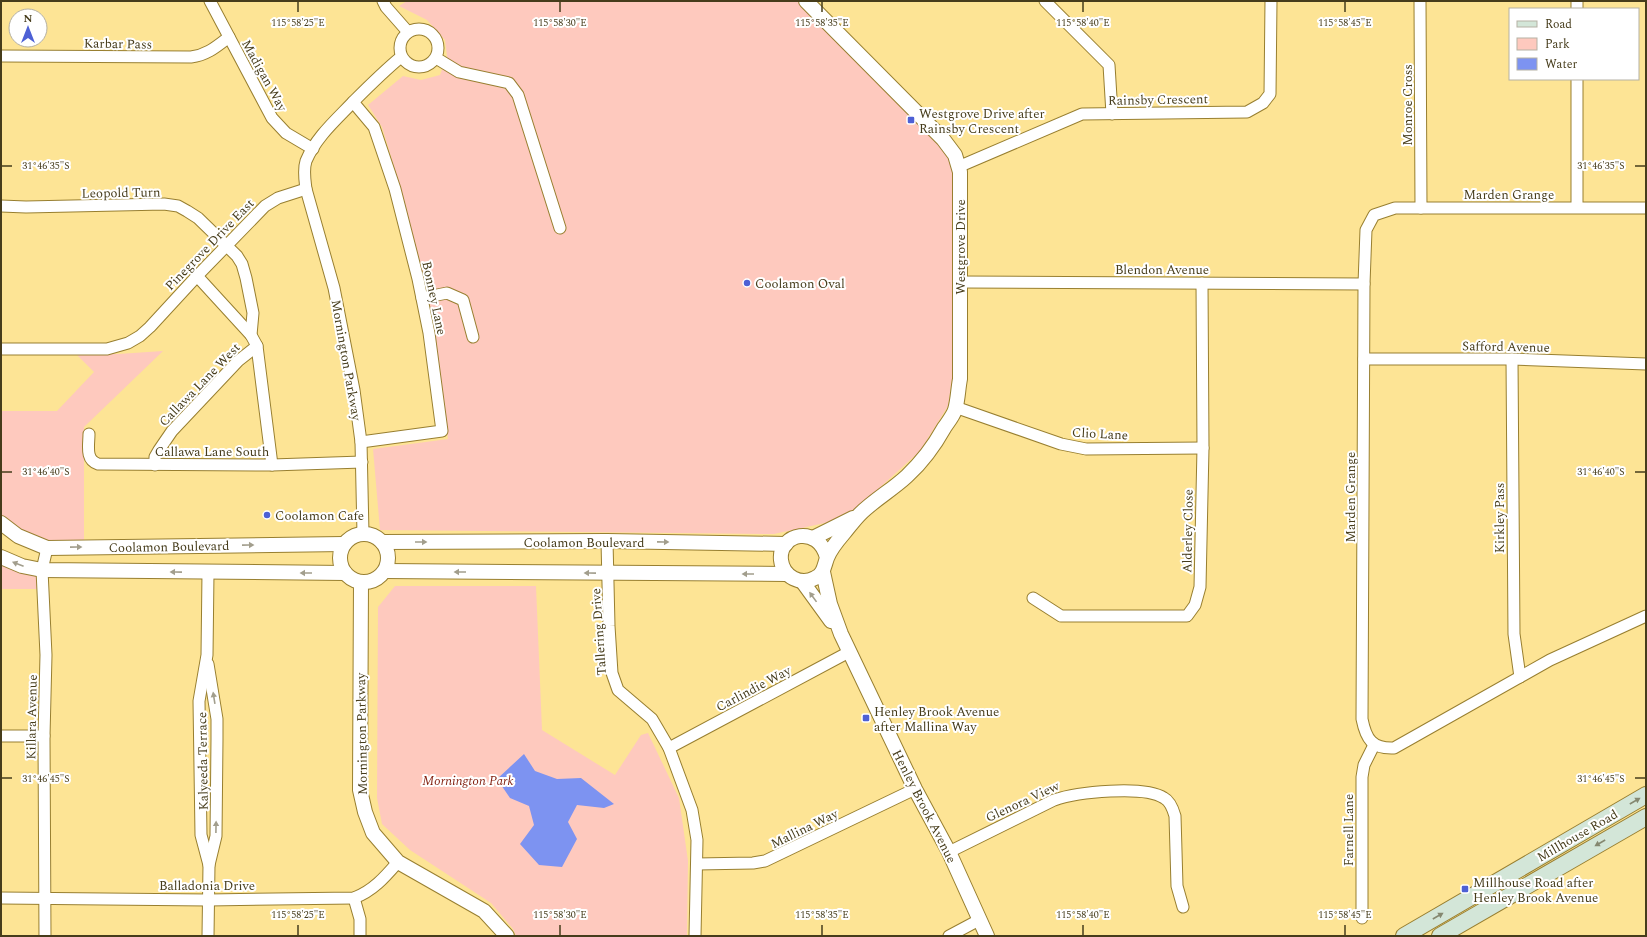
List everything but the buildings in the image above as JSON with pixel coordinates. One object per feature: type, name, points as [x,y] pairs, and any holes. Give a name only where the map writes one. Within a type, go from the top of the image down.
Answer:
[{"type":"main road","name":"Millhouse Road","points":[[1404,936],[1646,795]]},
{"type":"main road","name":"Millhouse Road","points":[[1440,936],[1646,817]]},
{"type":"street","name":"Madigan Way","points":[[210,1],[272,118],[286,133],[313,149]]},
{"type":"street","points":[[383,1],[386,7],[408,32]]},
{"type":"street","name":"Westgrove Drive","points":[[806,1],[943,139],[954,156],[960,172],[960,380],[955,407],[933,447],[923,459],[907,476],[859,515],[843,534],[827,558]]},
{"type":"street","points":[[1045,1],[1109,65],[1112,114]]},
{"type":"street","name":"Rainsby Crescent","points":[[958,166],[1082,114],[1247,112],[1263,103],[1270,94],[1271,1]]},
{"type":"street","name":"Monroe Cross","points":[[1420,1],[1421,208]]},
{"type":"street","points":[[421,29],[432,34],[438,45],[436,58],[422,68],[410,66],[401,57],[399,46],[401,40],[408,32],[421,29]]},
{"type":"street","name":"Karbar Pass","points":[[1,56],[191,57],[203,55],[213,50],[229,37]]},
{"type":"street","points":[[306,189],[304,174],[306,162],[328,126],[382,72],[401,57]]},
{"type":"street","points":[[436,58],[458,72],[509,83],[518,95],[560,228]]},
{"type":"street","points":[[1577,80],[1577,207]]},
{"type":"street","name":"Bonney Lane","points":[[353,102],[374,127],[395,189],[422,298],[429,333],[442,431],[361,442]]},
{"type":"street","name":"Pinegrove Drive East","points":[[1,349],[107,349],[128,343],[140,336],[150,327],[265,206],[278,198],[306,189]]},
{"type":"street","name":"Mornington Parkway","points":[[306,189],[334,288],[354,390],[361,442],[363,534]]},
{"type":"street","name":"Leopold Turn","points":[[1,206],[26,207],[164,204],[178,206],[198,218],[237,256],[242,264],[252,313],[251,335]]},
{"type":"street","name":"Marden Grange","points":[[1374,745],[1364,732],[1362,719],[1364,284],[1366,230],[1374,215],[1395,208],[1646,208]]},
{"type":"street","name":"Callawa Lane West","points":[[155,465],[155,457],[172,431],[238,361],[257,346],[251,335],[197,276]]},
{"type":"street","name":"Blendon Avenue","points":[[960,282],[1364,284]]},
{"type":"street","name":"Alderley Close","points":[[1033,598],[1061,616],[1187,616],[1195,605],[1200,587],[1202,283]]},
{"type":"street","points":[[422,298],[447,294],[463,300],[473,337]]},
{"type":"street","points":[[257,346],[272,465]]},
{"type":"street","name":"Safford Avenue","points":[[1364,359],[1512,359],[1646,364]]},
{"type":"street","name":"Kirkley Pass","points":[[1512,359],[1514,634],[1520,677]]},
{"type":"street","name":"Clio Lane","points":[[955,407],[1060,444],[1086,449],[1202,448]]},
{"type":"street","name":"Callawa Lane South","points":[[89,434],[88,456],[95,463],[155,465],[272,465],[362,462]]},
{"type":"street","name":"Westgrove Drive","points":[[813,538],[859,515]]},
{"type":"street","name":"Coolamon Boulevard","points":[[1,524],[18,536],[47,548],[344,544]]},
{"type":"street","points":[[363,534],[377,538],[382,542],[388,553],[388,559],[385,571],[375,580],[361,582],[355,581],[345,573],[340,561],[340,555],[344,544],[350,538],[363,534]]},
{"type":"street","points":[[798,536],[806,536],[820,542],[825,549],[827,558],[826,565],[822,572],[817,577],[802,581],[794,579],[787,574],[781,559],[782,551],[786,544],[791,539],[798,536]]},
{"type":"street","name":"Coolamon Boulevard","points":[[382,542],[608,541],[786,544]]},
{"type":"street","name":"Tallering Drive","points":[[608,541],[609,626],[612,673],[618,690],[652,719],[669,748],[692,810],[697,840],[695,936]]},
{"type":"street","name":"Killara Avenue","points":[[45,936],[44,736],[46,655],[42,570],[47,548]]},
{"type":"street","name":"Coolamon Boulevard","points":[[1,557],[22,566],[42,570],[208,573],[345,573]]},
{"type":"street","points":[[385,571],[787,574]]},
{"type":"street","name":"Henley Brook Avenue","points":[[822,572],[830,604],[849,652],[915,789],[949,852],[987,936]]},
{"type":"street","name":"Kalyeeda Terrace","points":[[208,573],[207,656],[216,718],[217,739],[216,836],[209,865],[208,936]]},
{"type":"street","name":"Henley Brook Avenue","points":[[802,581],[841,634]]},
{"type":"street","name":"Mornington Parkway","points":[[361,582],[360,790],[365,812],[373,833],[398,862],[484,911],[507,936]]},
{"type":"street","points":[[1374,745],[1385,748],[1394,748],[1550,660],[1646,616]]},
{"type":"street","name":"Carlindie Way","points":[[669,748],[849,652]]},
{"type":"street","name":"Kalyeeda Terrace","points":[[207,656],[199,701],[201,835],[209,865]]},
{"type":"street","points":[[1,736],[44,736]]},
{"type":"street","name":"Farnell Lane","points":[[1362,918],[1362,777],[1364,765],[1374,745]]},
{"type":"street","name":"Mallina Way","points":[[697,864],[753,863],[765,861],[915,789]]},
{"type":"street","name":"Glenora View","points":[[949,852],[1066,795],[1091,792],[1146,791],[1165,798],[1172,806],[1175,816],[1178,886],[1183,907]]},
{"type":"street","name":"Balladonia Drive","points":[[1,898],[208,900],[354,898],[372,889],[398,862]]},
{"type":"street","points":[[354,898],[360,919],[360,936]]},
{"type":"street","points":[[949,936],[979,920]]},
{"type":"green space","points":[[407,1],[799,1],[935,139],[947,154],[955,174],[953,373],[948,406],[920,451],[853,512],[825,523],[774,534],[380,530],[373,449],[448,439],[434,334],[402,193],[382,127],[368,105],[403,76],[421,80],[440,75],[447,56],[445,40],[427,20],[399,6]]},
{"type":"green space","points":[[163,351],[84,427],[84,545],[53,545],[1,523],[1,411],[57,411],[94,372],[75,353],[118,354]]},
{"type":"green space","points":[[1,557],[42,570],[43,589],[1,589]]},
{"type":"green space","name":"Mornington Park","points":[[395,586],[536,586],[542,730],[615,775],[641,735],[648,733],[679,798],[688,861],[687,936],[516,936],[513,929],[491,903],[410,850],[382,824],[377,798],[378,607]]},
{"type":"water","points":[[524,754],[535,771],[557,779],[581,778],[614,804],[604,808],[577,805],[568,822],[577,839],[562,867],[539,865],[520,844],[534,825],[529,806],[510,798],[497,779]]},
{"type":"place","name":"Westgrove Drive after Rainsby Crescent","points":[[911,120]]},
{"type":"place","name":"Coolamon Oval","points":[[747,283]]},
{"type":"place","name":"Coolamon Cafe","points":[[267,515]]},
{"type":"place","name":"Henley Brook Avenue after Mallina Way","points":[[866,718]]},
{"type":"place","name":"Millhouse Road after Henley Brook Avenue","points":[[1465,889]]}]
